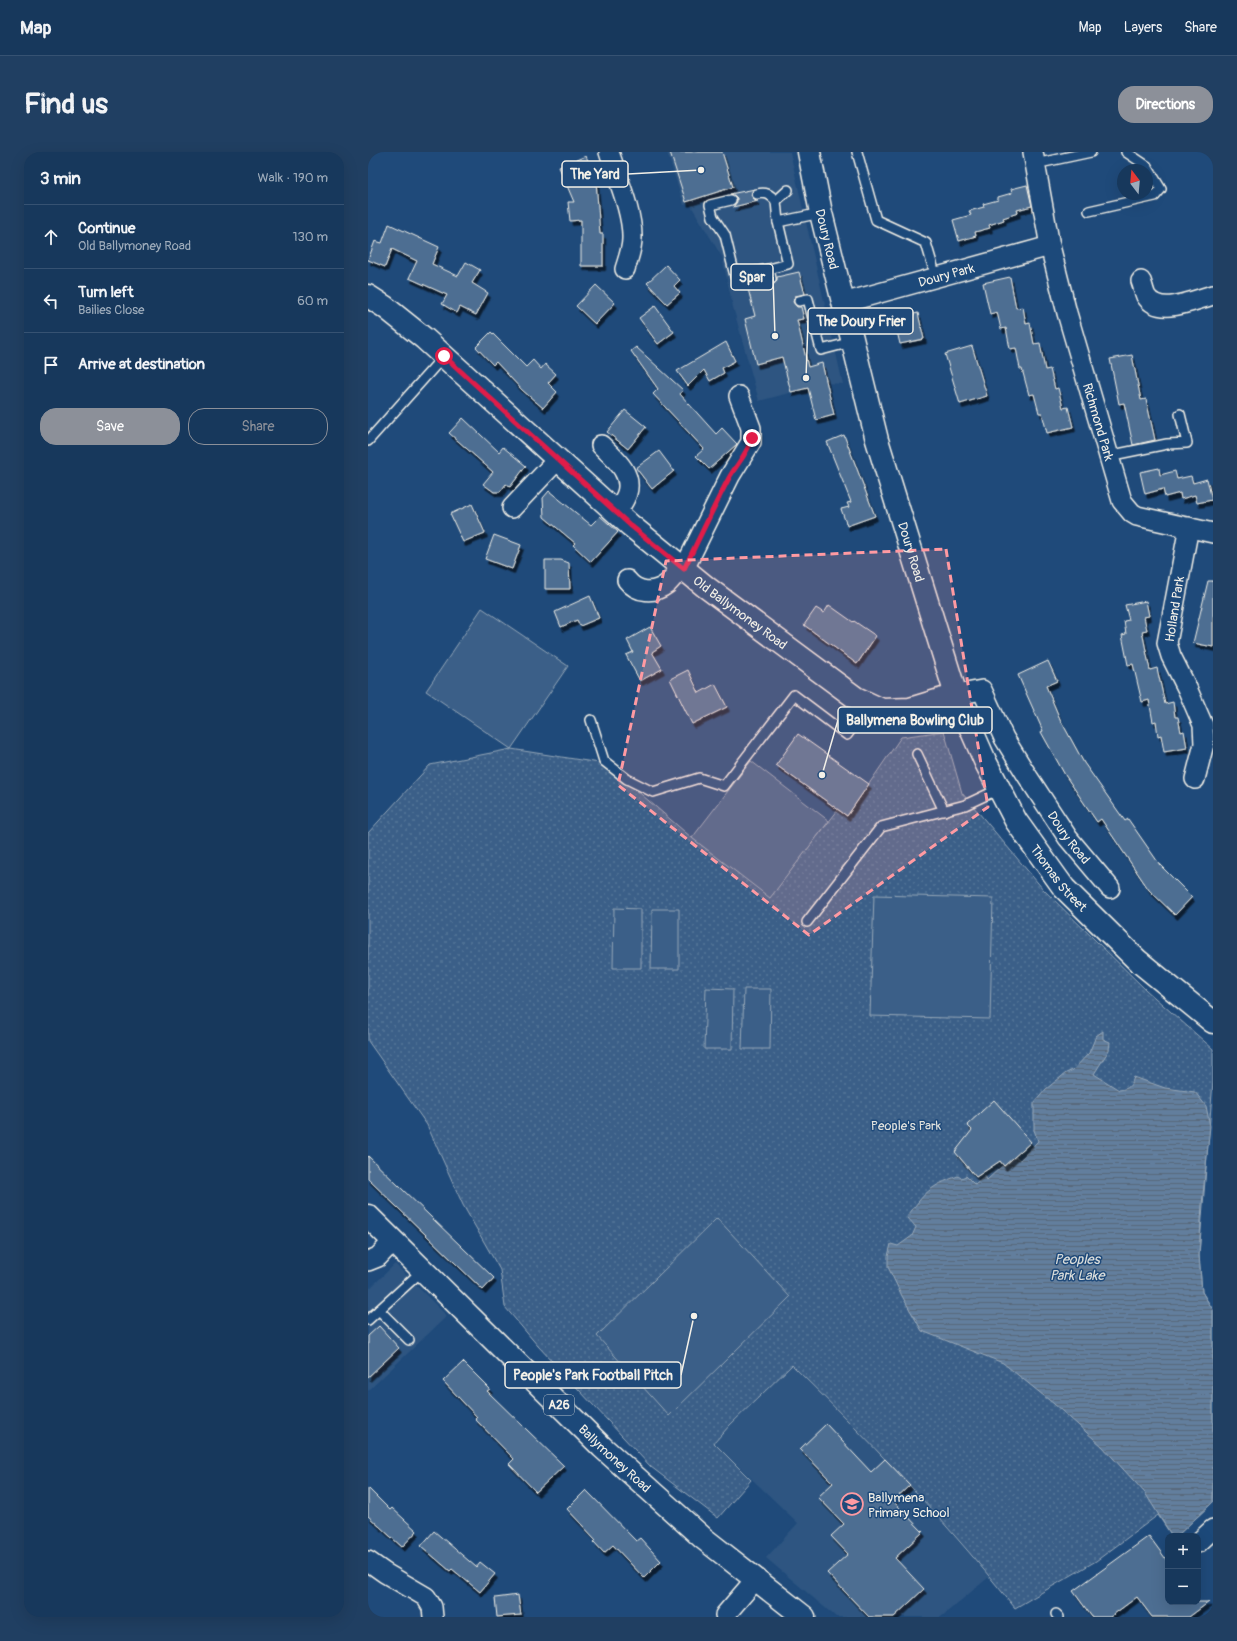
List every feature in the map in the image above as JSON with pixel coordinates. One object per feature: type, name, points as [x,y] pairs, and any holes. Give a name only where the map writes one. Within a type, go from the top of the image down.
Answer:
[{"type":"street","points":[[609,152],[625,201],[632,234],[631,246],[625,269]]},
{"type":"street","name":"Doury Road","points":[[809,152],[821,213],[877,440],[956,695],[982,690],[1004,738],[1028,777],[1068,838],[1110,888]]},
{"type":"street","name":"Richmond Park","points":[[1034,158],[1050,246],[1067,313],[1122,501],[1132,513],[1137,516],[1213,533]]},
{"type":"street","name":"Doury Park","points":[[843,303],[1050,246]]},
{"type":"street","points":[[1141,281],[1146,296],[1154,305],[1166,308],[1213,295]]},
{"type":"street","name":"Old Ballymoney Road","points":[[368,296],[385,307],[444,356],[616,513],[706,587],[856,698],[882,710],[910,709],[956,695]]},
{"type":"street","points":[[627,580],[634,588],[638,590],[656,589],[667,583],[683,568],[730,476],[751,442],[751,428],[738,396]]},
{"type":"street","points":[[601,445],[622,467],[629,481],[627,494],[616,513]]},
{"type":"street","points":[[512,508],[558,459]]},
{"type":"street","name":"Holland Park","points":[[1189,527],[1167,643],[1171,656],[1203,724],[1204,744],[1195,779]]},
{"type":"street","name":"Thomas Street","points":[[956,695],[986,763],[1016,821],[1064,888],[1138,960],[1213,1022]]},
{"type":"street","name":"Ballymoney Road","points":[[368,1216],[602,1447],[703,1538],[758,1581]]},
{"type":"street","points":[[368,1261],[378,1257],[393,1241]]},
{"type":"street","points":[[1201,1539],[1213,1529]]},
{"type":"street","points":[[368,1561],[385,1573],[420,1592],[431,1604],[433,1617]]},
{"type":"street","points":[[725,1614],[758,1581]]},
{"type":"street","name":"A26","points":[[758,1581],[804,1617]]},
{"type":"lane","points":[[857,152],[876,220],[926,243],[936,277]]},
{"type":"lane","points":[[1034,158],[1091,152]]},
{"type":"lane","points":[[1089,211],[1155,196],[1161,189],[1147,166],[1126,152]]},
{"type":"lane","points":[[776,201],[788,190]]},
{"type":"lane","points":[[731,200],[710,205],[713,217],[725,235],[736,276],[770,274],[788,264],[778,222],[776,201],[770,194],[757,194]]},
{"type":"lane","points":[[778,222],[821,213]]},
{"type":"lane","points":[[799,301],[808,299],[821,350],[852,342]]},
{"type":"lane","points":[[368,441],[444,356]]},
{"type":"lane","points":[[1108,456],[1167,444],[1187,443],[1180,414]]},
{"type":"lane","points":[[591,720],[604,761],[627,779],[653,792],[699,778],[724,786],[794,695],[847,735],[870,704]]},
{"type":"lane","points":[[917,754],[944,811]]},
{"type":"lane","points":[[807,922],[881,828],[965,805],[999,789]]},
{"type":"lane","points":[[368,1320],[423,1270]]},
{"type":"lane","points":[[379,1310],[409,1340]]},
{"type":"highlighted area","points":[[946,549],[988,807],[809,935],[618,785],[666,561]]},
{"type":"shaded area","points":[[667,152],[790,152],[843,384],[827,383],[759,401],[733,307],[722,257],[690,204],[684,205]]},
{"type":"shaded area","points":[[395,1264],[447,1316],[368,1391],[368,1290]]},
{"type":"shaded area","name":"Ballymena Primary School","points":[[792,1365],[841,1413],[910,1485],[989,1577],[941,1617],[836,1617],[766,1558],[798,1523],[714,1443],[730,1425]]},
{"type":"green space","points":[[482,608],[568,666],[511,749],[426,691]]},
{"type":"green space","name":"People's Park","points":[[944,731],[962,793],[1043,889],[1146,990],[1213,1049],[1213,1081],[1199,1255],[1202,1292],[1213,1310],[1213,1502],[1180,1533],[1170,1533],[1158,1515],[1096,1561],[1015,1608],[970,1553],[915,1491],[792,1365],[730,1425],[714,1443],[751,1480],[718,1518],[651,1467],[538,1346],[505,1307],[500,1270],[463,1205],[427,1125],[368,1041],[368,833],[430,765],[511,749],[606,764],[692,838],[770,897],[838,810],[847,816],[901,737]]},
{"type":"green space","points":[[751,761],[829,821],[770,898],[692,838]]},
{"type":"green space","points":[[874,895],[993,898],[990,1019],[870,1016]]},
{"type":"green space","points":[[614,908],[641,909],[641,968],[613,968]]},
{"type":"green space","points":[[652,909],[679,909],[679,969],[651,969]]},
{"type":"green space","points":[[706,988],[733,989],[732,1049],[704,1049]]},
{"type":"green space","points":[[744,989],[771,989],[770,1049],[742,1049]]},
{"type":"green space","points":[[717,1218],[790,1297],[669,1416],[597,1336]]},
{"type":"water","name":"Peoples Park Lake","points":[[1103,1031],[1103,1039],[1110,1042],[1109,1050],[1094,1074],[1119,1090],[1125,1089],[1129,1086],[1134,1077],[1165,1088],[1195,1092],[1206,1106],[1210,1126],[1202,1205],[1199,1255],[1202,1292],[1213,1310],[1213,1502],[1180,1533],[1170,1533],[1145,1493],[1102,1446],[1054,1404],[1003,1363],[922,1331],[902,1296],[888,1267],[888,1256],[891,1244],[898,1246],[912,1236],[916,1227],[907,1217],[928,1191],[941,1183],[958,1176],[961,1178],[966,1176],[975,1185],[985,1176],[987,1180],[1002,1166],[1004,1167],[1016,1157],[1020,1160],[1038,1141],[1034,1130],[1034,1103],[1046,1089],[1066,1073],[1073,1070],[1089,1053],[1096,1036]]},
{"type":"building","points":[[670,152],[722,152],[733,187],[686,202]]},
{"type":"building","points":[[586,156],[596,180],[600,234],[603,234],[603,266],[581,266],[581,220],[570,221],[568,202],[574,202],[559,167]]},
{"type":"building","points":[[1027,185],[1032,206],[1017,210],[1018,213],[989,225],[990,228],[975,232],[976,236],[959,241],[953,220],[971,215],[969,211],[984,207],[983,204],[998,200],[998,197],[1012,193],[1011,189]]},
{"type":"building","points":[[755,189],[751,195],[758,201],[733,207],[737,202],[737,198],[730,194]]},
{"type":"building","points":[[389,224],[439,247],[432,264],[458,276],[466,262],[480,270],[472,283],[488,293],[476,315],[460,307],[457,313],[442,304],[447,295],[409,278],[417,261],[392,249],[385,267],[368,260],[375,241],[382,243]]},
{"type":"building","points":[[666,265],[680,280],[674,286],[680,293],[667,304],[647,283]]},
{"type":"building","points":[[799,272],[805,294],[795,296],[793,302],[797,307],[801,307],[804,319],[797,320],[808,367],[822,363],[834,415],[816,420],[808,388],[791,392],[782,357],[756,364],[745,319],[755,316],[747,285],[765,280],[769,285],[773,285],[777,281],[777,277]]},
{"type":"building","points":[[1010,277],[1016,308],[1023,307],[1026,324],[1030,323],[1034,344],[1040,343],[1045,370],[1050,369],[1055,389],[1058,388],[1063,408],[1068,407],[1073,427],[1047,433],[1042,413],[1039,413],[1034,394],[1029,395],[1022,369],[1020,369],[1016,348],[1010,349],[1006,328],[1001,329],[997,312],[990,314],[983,283]]},
{"type":"building","points":[[596,285],[615,303],[595,324],[576,306]]},
{"type":"building","points":[[655,306],[674,332],[658,344],[639,318]]},
{"type":"building","points":[[918,313],[924,339],[900,344],[894,319]]},
{"type":"building","points":[[491,332],[526,367],[533,360],[541,369],[545,364],[556,374],[548,383],[557,392],[543,408],[522,390],[496,362],[493,365],[476,347]]},
{"type":"building","points":[[726,342],[735,361],[722,368],[724,373],[710,381],[704,370],[688,386],[677,371]]},
{"type":"building","points":[[972,346],[987,396],[960,404],[945,354]]},
{"type":"building","points":[[636,347],[683,390],[680,394],[716,434],[722,428],[737,444],[709,469],[696,456],[704,449],[653,394],[658,389],[631,351]]},
{"type":"building","points":[[1132,355],[1141,400],[1146,399],[1155,440],[1133,445],[1124,403],[1119,404],[1110,359]]},
{"type":"building","points":[[625,410],[646,427],[628,449],[607,432]]},
{"type":"building","points":[[463,418],[499,452],[503,447],[526,466],[510,487],[506,484],[500,492],[494,492],[483,484],[493,472],[449,433]]},
{"type":"building","points":[[844,435],[875,516],[847,526],[841,509],[849,507],[847,503],[851,502],[827,442]]},
{"type":"building","points":[[659,451],[674,471],[652,489],[636,468]]},
{"type":"building","points":[[1159,468],[1160,475],[1175,471],[1177,479],[1191,476],[1193,483],[1207,479],[1212,500],[1197,503],[1195,495],[1181,499],[1180,493],[1165,497],[1163,489],[1145,494],[1140,472]]},
{"type":"building","points":[[549,491],[591,525],[600,516],[618,532],[591,562],[573,545],[575,543],[544,517],[543,498]]},
{"type":"building","points":[[472,504],[485,533],[463,542],[450,514]]},
{"type":"building","points":[[494,535],[521,545],[512,569],[485,559]]},
{"type":"building","points":[[545,560],[561,560],[569,563],[570,589],[545,589]]},
{"type":"building","points":[[1208,581],[1213,581],[1213,647],[1193,643]]},
{"type":"building","points":[[590,596],[599,618],[580,626],[577,620],[561,627],[555,612]]},
{"type":"building","points":[[1146,601],[1149,616],[1144,617],[1147,630],[1142,631],[1150,670],[1157,668],[1165,704],[1173,702],[1175,717],[1178,717],[1181,732],[1184,731],[1187,748],[1164,752],[1161,735],[1158,736],[1156,721],[1153,722],[1149,700],[1142,702],[1133,664],[1128,665],[1122,635],[1126,634],[1124,621],[1129,620],[1125,605]]},
{"type":"building","points":[[829,605],[876,636],[857,664],[804,625],[816,608],[824,613]]},
{"type":"building","points":[[650,627],[661,646],[652,652],[662,669],[640,681],[626,655],[633,652],[627,640]]},
{"type":"building","points":[[1048,661],[1057,681],[1046,686],[1060,719],[1084,763],[1125,821],[1128,819],[1160,865],[1192,897],[1175,915],[1149,890],[1101,819],[1097,822],[1065,775],[1041,732],[1043,731],[1018,675]]},
{"type":"building","points":[[688,670],[699,693],[715,684],[727,707],[692,724],[670,679]]},
{"type":"building","points":[[798,734],[869,784],[847,816],[776,765]]},
{"type":"building","points":[[994,1100],[1031,1142],[1004,1166],[1000,1161],[976,1177],[955,1152],[972,1130],[967,1125]]},
{"type":"building","points":[[368,1156],[494,1278],[483,1290],[368,1179]]},
{"type":"building","points":[[379,1326],[399,1348],[368,1377],[368,1336]]},
{"type":"building","points":[[463,1362],[490,1389],[487,1391],[564,1466],[536,1492],[509,1464],[514,1459],[475,1419],[477,1417],[443,1381]]},
{"type":"building","points":[[826,1424],[871,1472],[885,1459],[910,1485],[893,1501],[923,1532],[895,1558],[924,1589],[894,1617],[869,1617],[827,1573],[848,1554],[831,1536],[844,1524],[818,1497],[833,1483],[800,1449]]},
{"type":"building","points":[[368,1488],[390,1510],[392,1508],[417,1531],[402,1547],[368,1516]]},
{"type":"building","points":[[586,1490],[636,1541],[640,1538],[661,1561],[644,1578],[613,1545],[604,1553],[594,1542],[596,1540],[567,1509]]},
{"type":"building","points":[[434,1531],[476,1567],[480,1562],[495,1574],[480,1592],[452,1569],[450,1571],[421,1546]]},
{"type":"building","points":[[1149,1536],[1165,1558],[1165,1605],[1201,1605],[1201,1602],[1209,1602],[1189,1617],[1152,1617],[1137,1597],[1110,1617],[1092,1617],[1073,1591]]},
{"type":"building","points":[[518,1595],[521,1615],[497,1617],[495,1598]]},
{"type":"place","name":"The Yard","points":[[701,170]]},
{"type":"place","name":"Spar","points":[[775,336]]},
{"type":"place","name":"The Doury Frier","points":[[806,378]]},
{"type":"place","name":"Ballymena Bowling Club","points":[[822,775]]},
{"type":"place","name":"People's Park Football Pitch","points":[[694,1316]]},
{"type":"place","name":"Ballymena Primary School","points":[[852,1504]]},
{"type":"route","points":[[444,356],[630,525],[684,569],[730,476],[746,452],[752,438]]}]
